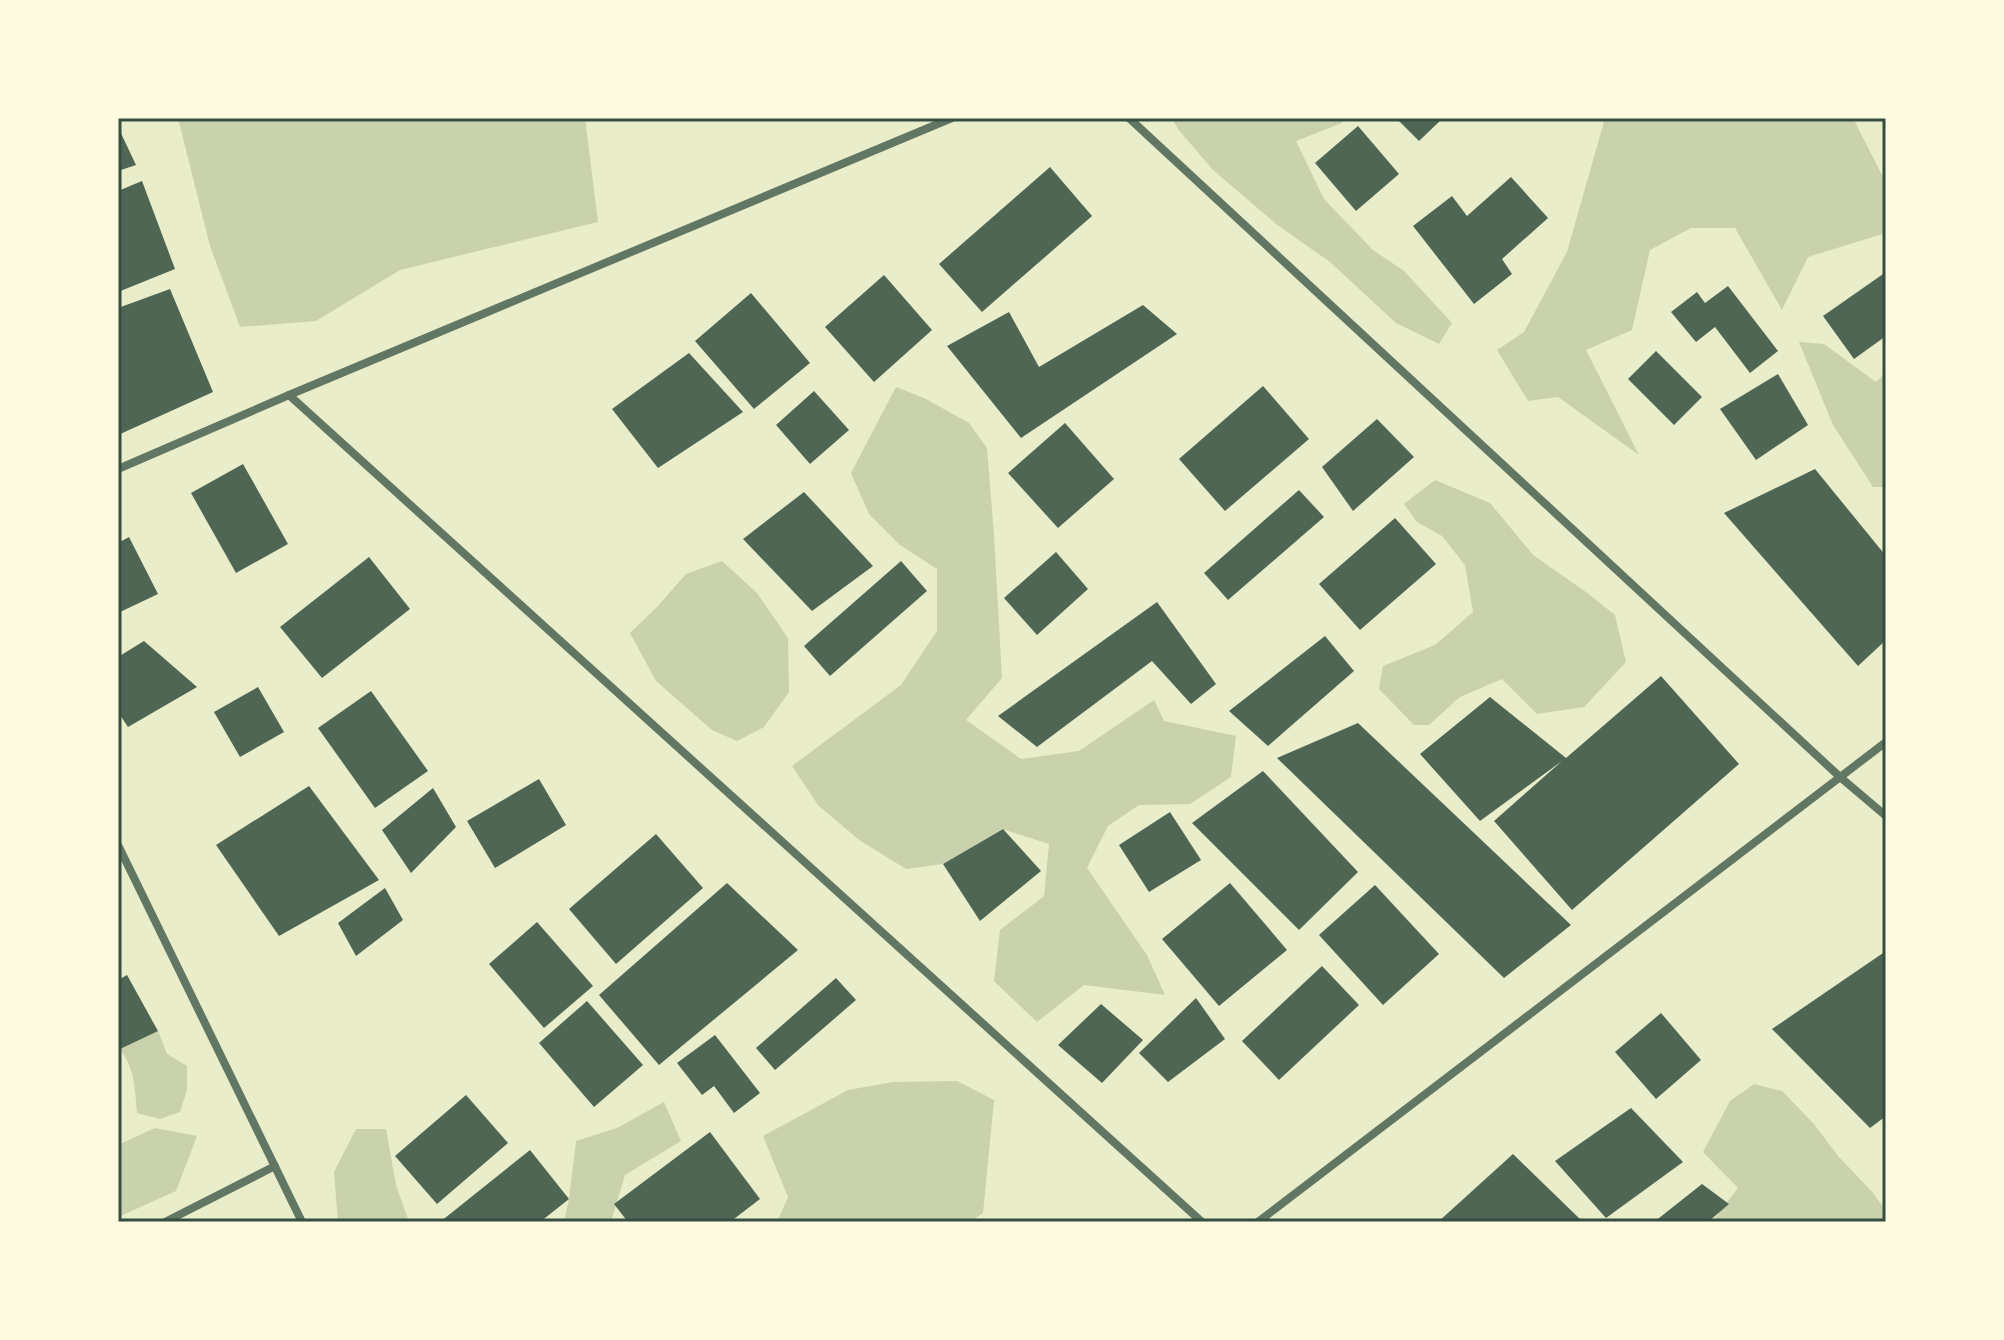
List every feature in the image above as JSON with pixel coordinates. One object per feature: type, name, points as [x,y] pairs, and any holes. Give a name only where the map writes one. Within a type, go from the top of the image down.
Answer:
[{"type":"street","points":[[118,469],[952,118]]},
{"type":"street","points":[[1129,118],[1840,777],[1886,816]]},
{"type":"street","points":[[289,395],[1202,1222]]},
{"type":"street","points":[[1258,1222],[1886,742]]},
{"type":"street","points":[[118,845],[302,1222]]},
{"type":"street","points":[[165,1222],[275,1166]]},
{"type":"green space","points":[[178,118],[585,118],[598,222],[400,270],[316,321],[240,327],[210,246]]},
{"type":"green space","points":[[1172,118],[1343,118],[1342,123],[1296,141],[1324,199],[1373,250],[1404,271],[1452,323],[1439,344],[1396,323],[1330,262],[1276,224],[1212,169]]},
{"type":"green space","points":[[1605,118],[1853,118],[1886,183],[1886,233],[1808,257],[1782,310],[1735,228],[1691,228],[1650,250],[1632,330],[1586,350],[1639,455],[1558,397],[1528,401],[1497,350],[1524,332],[1567,252]]},
{"type":"green space","points":[[1799,342],[1824,344],[1876,382],[1886,372],[1886,487],[1873,487],[1833,425]]},
{"type":"green space","points":[[896,387],[924,398],[969,423],[987,448],[1002,678],[966,720],[1021,759],[1079,751],[1154,700],[1164,721],[1236,736],[1231,777],[1190,804],[1139,805],[1108,826],[1087,868],[1147,955],[1165,995],[1084,985],[1037,1022],[994,981],[1000,930],[1044,896],[1049,844],[1002,829],[943,864],[906,869],[859,840],[818,805],[792,766],[901,685],[937,631],[937,569],[900,545],[869,514],[851,473]]},
{"type":"green space","points":[[1435,480],[1490,503],[1533,555],[1615,615],[1626,662],[1584,707],[1537,714],[1502,679],[1460,697],[1429,725],[1414,725],[1379,689],[1383,666],[1435,645],[1473,612],[1465,565],[1442,536],[1417,522],[1404,504]]},
{"type":"green space","points":[[722,561],[757,593],[788,638],[789,692],[764,727],[737,741],[712,730],[656,681],[630,633],[686,574]]},
{"type":"green space","points":[[134,995],[158,1031],[167,1054],[187,1066],[187,1090],[180,1112],[160,1119],[137,1113],[131,1070],[118,1048]]},
{"type":"green space","points":[[957,1081],[994,1100],[983,1213],[970,1222],[777,1222],[788,1197],[763,1136],[848,1090],[893,1082]]},
{"type":"green space","points":[[1754,1084],[1782,1091],[1814,1124],[1838,1156],[1873,1193],[1886,1211],[1886,1222],[1712,1222],[1738,1188],[1703,1152],[1730,1101]]},
{"type":"green space","points":[[664,1102],[681,1141],[625,1175],[611,1222],[564,1222],[576,1141],[617,1128]]},
{"type":"green space","points":[[155,1128],[197,1136],[176,1191],[118,1217],[118,1145]]},
{"type":"green space","points":[[356,1129],[386,1129],[396,1185],[409,1222],[338,1222],[334,1172]]},
{"type":"building","points":[[1396,118],[1443,118],[1419,141]]},
{"type":"building","points":[[1358,126],[1399,174],[1356,211],[1315,163]]},
{"type":"building","points":[[118,127],[136,165],[118,171]]},
{"type":"building","points":[[1050,167],[1092,216],[982,312],[939,264]]},
{"type":"building","points":[[1511,177],[1548,218],[1502,259],[1512,274],[1474,304],[1413,226],[1452,196],[1467,216]]},
{"type":"building","points":[[142,181],[175,269],[118,292],[118,191]]},
{"type":"building","points":[[1886,272],[1886,336],[1854,359],[1823,316]]},
{"type":"building","points":[[884,275],[932,330],[874,382],[825,327]]},
{"type":"building","points":[[1728,286],[1778,351],[1750,373],[1715,327],[1696,342],[1671,312],[1697,292],[1705,303]]},
{"type":"building","points":[[170,289],[213,392],[118,435],[118,308]]},
{"type":"building","points":[[751,293],[810,363],[754,409],[695,341]]},
{"type":"building","points":[[1143,305],[1177,334],[1021,438],[947,346],[1009,312],[1039,367]]},
{"type":"building","points":[[1656,351],[1702,397],[1674,425],[1628,379]]},
{"type":"building","points":[[689,353],[743,412],[658,468],[612,409]]},
{"type":"building","points":[[1778,374],[1808,425],[1756,460],[1720,409]]},
{"type":"building","points":[[1263,386],[1309,439],[1225,511],[1179,459]]},
{"type":"building","points":[[814,391],[849,430],[810,464],[776,425]]},
{"type":"building","points":[[1377,419],[1414,457],[1353,511],[1322,467]]},
{"type":"building","points":[[1065,423],[1114,479],[1058,528],[1008,473]]},
{"type":"building","points":[[243,464],[288,544],[236,573],[191,493]]},
{"type":"building","points":[[1815,469],[1886,556],[1886,640],[1858,666],[1724,513]]},
{"type":"building","points":[[1299,490],[1324,517],[1228,600],[1204,573]]},
{"type":"building","points":[[804,492],[873,566],[812,611],[743,539]]},
{"type":"building","points":[[1395,518],[1436,564],[1360,630],[1319,584]]},
{"type":"building","points":[[129,537],[158,594],[118,613],[118,543]]},
{"type":"building","points":[[1056,552],[1088,589],[1037,635],[1004,598]]},
{"type":"building","points":[[369,557],[410,609],[322,678],[280,627]]},
{"type":"building","points":[[901,561],[927,591],[830,676],[804,646]]},
{"type":"building","points":[[1157,602],[1216,684],[1191,704],[1152,661],[1037,747],[998,716]]},
{"type":"building","points":[[1325,636],[1354,671],[1268,746],[1229,711]]},
{"type":"building","points":[[144,641],[197,687],[128,727],[118,712],[118,657]]},
{"type":"building","points":[[1661,676],[1739,764],[1572,910],[1494,821],[1562,761],[1480,821],[1420,754],[1490,697],[1566,758]]},
{"type":"building","points":[[258,687],[284,732],[240,757],[214,712]]},
{"type":"building","points":[[371,691],[428,771],[375,808],[318,728]]},
{"type":"building","points":[[1358,723],[1571,925],[1504,978],[1277,758]]},
{"type":"building","points":[[1263,771],[1358,872],[1299,930],[1192,823]]},
{"type":"building","points":[[539,779],[566,825],[495,868],[467,821]]},
{"type":"building","points":[[309,786],[379,880],[279,936],[216,845]]},
{"type":"building","points":[[433,788],[456,827],[411,873],[382,830]]},
{"type":"building","points":[[1170,812],[1201,860],[1149,892],[1119,845]]},
{"type":"building","points":[[1003,829],[1041,871],[980,921],[943,864]]},
{"type":"building","points":[[656,834],[703,888],[616,964],[569,909]]},
{"type":"building","points":[[727,883],[798,950],[659,1065],[599,995]]},
{"type":"building","points":[[1230,883],[1287,950],[1219,1006],[1162,939]]},
{"type":"building","points":[[1375,885],[1439,954],[1383,1005],[1319,935]]},
{"type":"building","points":[[385,888],[403,920],[356,956],[338,923]]},
{"type":"building","points":[[537,922],[593,986],[544,1028],[489,964]]},
{"type":"building","points":[[1886,951],[1886,1116],[1870,1128],[1772,1029]]},
{"type":"building","points":[[1322,966],[1359,1005],[1279,1080],[1242,1041]]},
{"type":"building","points":[[127,975],[158,1031],[118,1050],[118,980]]},
{"type":"building","points":[[836,978],[856,1000],[775,1070],[756,1048]]},
{"type":"building","points":[[1196,998],[1225,1039],[1168,1082],[1139,1053]]},
{"type":"building","points":[[587,1001],[643,1065],[594,1107],[539,1043]]},
{"type":"building","points":[[1101,1004],[1143,1040],[1102,1083],[1058,1045]]},
{"type":"building","points":[[1661,1013],[1701,1060],[1656,1099],[1615,1052]]},
{"type":"building","points":[[715,1035],[760,1093],[734,1113],[714,1086],[702,1095],[677,1063]]},
{"type":"building","points":[[466,1095],[508,1143],[437,1204],[395,1156]]},
{"type":"building","points":[[1631,1108],[1683,1162],[1606,1218],[1555,1161]]},
{"type":"building","points":[[710,1132],[760,1199],[730,1222],[628,1222],[614,1204]]},
{"type":"building","points":[[530,1150],[569,1199],[540,1222],[440,1222]]},
{"type":"building","points":[[1513,1154],[1583,1222],[1438,1222]]},
{"type":"building","points":[[1702,1184],[1729,1204],[1708,1222],[1654,1222]]}]
